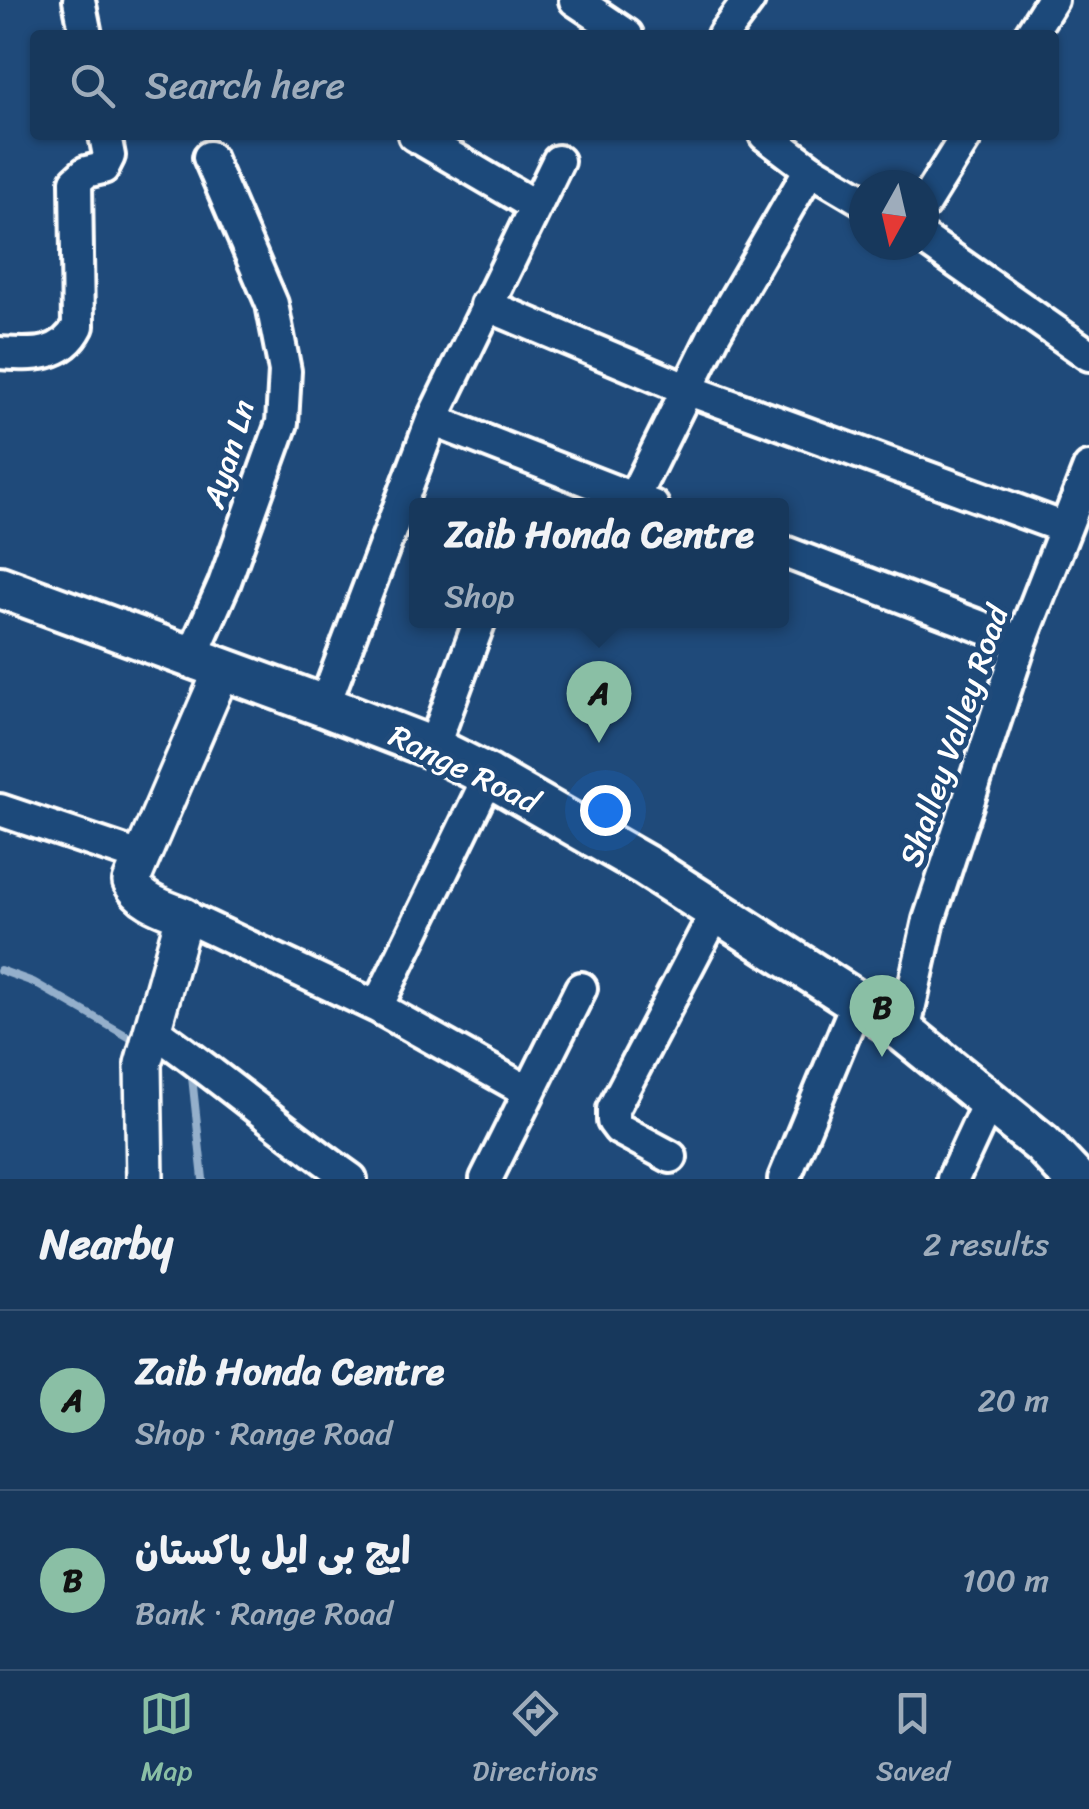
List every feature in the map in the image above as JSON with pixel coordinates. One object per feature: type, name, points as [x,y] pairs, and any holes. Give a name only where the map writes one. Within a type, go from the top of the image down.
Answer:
[{"type":"main road","name":"Range Road","points":[[0,586],[324,706],[432,748],[490,776],[646,866],[904,1032],[990,1099],[1075,1179]]},
{"type":"street","points":[[79,0],[85,30]]},
{"type":"street","points":[[575,0],[620,30]]},
{"type":"street","points":[[727,30],[749,0]]},
{"type":"street","points":[[1033,30],[1052,0]]},
{"type":"street","points":[[0,354],[43,354],[72,337],[78,326],[76,180],[86,172],[103,168],[109,156],[106,140]]},
{"type":"street","points":[[423,140],[535,206]]},
{"type":"street","points":[[772,140],[849,193]]},
{"type":"street","points":[[939,180],[964,140]]},
{"type":"street","name":"Ayan Ln","points":[[207,662],[224,584],[282,422],[285,371],[272,304],[251,248],[208,157]]},
{"type":"street","points":[[324,706],[432,420],[558,162]]},
{"type":"street","points":[[645,498],[686,389],[764,244],[810,169]]},
{"type":"street","points":[[939,249],[1089,355]]},
{"type":"street","points":[[486,305],[686,389],[1065,528]]},
{"type":"street","points":[[432,420],[633,498]]},
{"type":"street","name":"Shalley Valley Road","points":[[904,1032],[929,920],[1020,642],[1089,468]]},
{"type":"street","points":[[789,554],[1020,642]]},
{"type":"street","points":[[432,748],[477,628]]},
{"type":"street","points":[[207,662],[131,882],[136,892],[377,1007],[527,1092]]},
{"type":"street","points":[[377,1007],[490,776]]},
{"type":"street","points":[[0,810],[140,857]]},
{"type":"street","points":[[672,1156],[619,1128],[613,1121],[614,1109],[716,912]]},
{"type":"street","points":[[146,1179],[149,1043],[184,916]]},
{"type":"street","points":[[486,1179],[581,988]]},
{"type":"street","points":[[784,1179],[857,1002]]},
{"type":"street","points":[[149,1043],[352,1179]]},
{"type":"street","points":[[953,1179],[990,1099]]},
{"type":"waterway","points":[[0,970],[33,982],[141,1044]]},
{"type":"waterway","points":[[187,1072],[192,1077],[203,1179]]},
{"type":"place","name":"Zaib Honda Centre","points":[[599,743]]},
{"type":"place","name":"ایچ بی ایل پاکستان","points":[[882,1057]]}]
